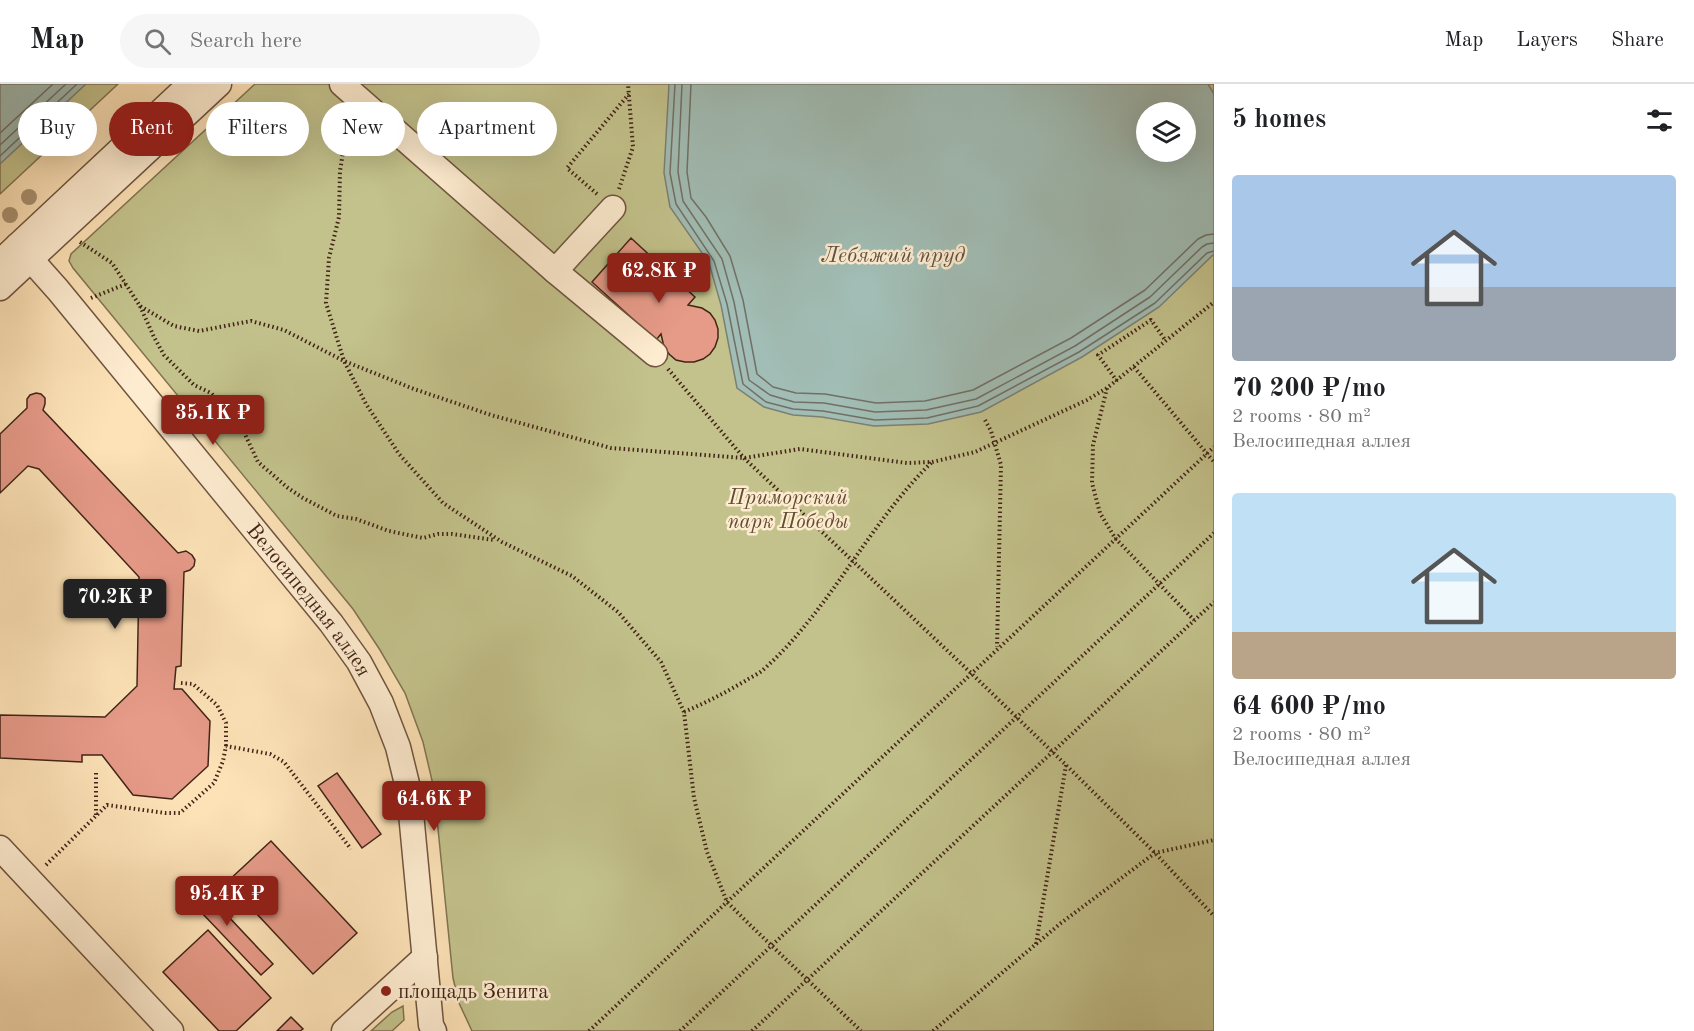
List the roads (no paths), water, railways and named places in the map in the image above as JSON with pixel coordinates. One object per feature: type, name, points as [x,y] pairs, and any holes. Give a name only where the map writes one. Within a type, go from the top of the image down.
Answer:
[{"type":"street","points":[[0,288],[24,252],[190,84]]},
{"type":"street","points":[[0,262],[24,252],[219,84]]},
{"type":"street","points":[[342,84],[555,272],[655,354]]},
{"type":"street","points":[[555,272],[613,208]]},
{"type":"street","name":"Велосипедная аллея","points":[[24,252],[58,290],[331,623],[359,662],[381,703],[398,747],[409,792],[430,1029]]},
{"type":"street","points":[[0,848],[171,1031]]},
{"type":"street","points":[[344,1031],[425,957]]},
{"type":"water","points":[[0,84],[86,84],[67,102],[18,102],[18,147],[0,164]]},
{"type":"water","name":"Лебяжий пруд","points":[[669,84],[1208,84],[1214,94],[1214,254],[1159,307],[1082,357],[981,412],[928,424],[874,426],[822,417],[793,415],[764,407],[737,388],[721,305],[709,263],[670,207],[664,173]]},
{"type":"place","name":"площадь Зенита","points":[[386,991]]},
{"type":"park label","name":"Приморский парк Победы","points":[[788,509]]}]
